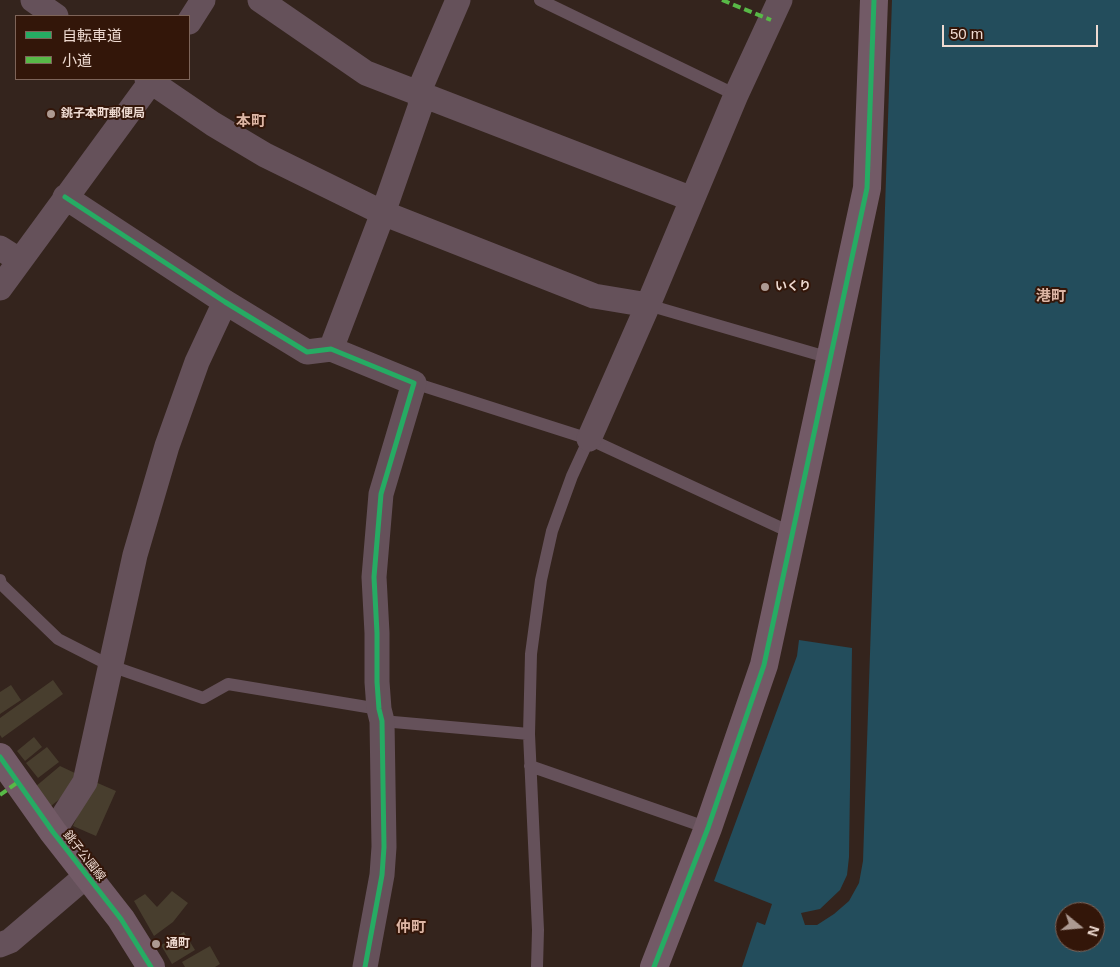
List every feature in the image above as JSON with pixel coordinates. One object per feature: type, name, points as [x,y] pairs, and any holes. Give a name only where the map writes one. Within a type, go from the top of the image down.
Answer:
[{"type":"street","points":[[33,0],[55,15]]},
{"type":"street","points":[[190,20],[203,0]]},
{"type":"street","points":[[260,0],[366,73],[692,199]]},
{"type":"street","points":[[331,349],[383,213],[420,107],[422,84],[458,0]]},
{"type":"street","points":[[589,438],[648,306],[736,95],[780,0]]},
{"type":"street","points":[[654,967],[708,828],[764,665],[867,188],[874,0]]},
{"type":"street","points":[[0,288],[9,254],[65,197],[151,80],[213,124],[265,155],[383,213],[594,296],[648,306]]},
{"type":"street","points":[[65,197],[225,302],[308,352],[331,349],[414,383],[381,494],[374,577],[378,633],[377,682],[380,715],[382,875],[365,967]]},
{"type":"street","points":[[52,832],[85,782],[135,555],[166,446],[197,362],[225,302]]},
{"type":"street","name":"銚子公園線","points":[[0,757],[52,832],[121,919],[151,967]]},
{"type":"street","points":[[0,945],[10,941],[86,876]]},
{"type":"lane","points":[[540,0],[736,95]]},
{"type":"lane","points":[[648,306],[830,358]]},
{"type":"lane","points":[[414,383],[589,438],[792,533]]},
{"type":"lane","points":[[537,967],[538,930],[529,734],[531,654],[541,580],[552,531],[572,476],[589,438]]},
{"type":"lane","points":[[0,580],[58,640],[111,666],[203,698],[228,684],[380,715],[529,734]]},
{"type":"lane","points":[[530,766],[708,828]]},
{"type":"water","points":[[892,0],[1120,0],[1120,967],[742,967],[757,922],[765,925],[772,904],[714,881],[797,656],[799,640],[852,648],[849,857],[847,875],[840,890],[820,909],[801,913],[805,925],[817,925],[834,914],[849,901],[859,883],[863,861]]},
{"type":"building","points":[[53,680],[63,694],[2,738],[0,735],[0,718]]},
{"type":"building","points":[[11,685],[21,700],[0,714],[0,692]]},
{"type":"building","points":[[34,737],[42,747],[25,761],[17,751]]},
{"type":"building","points":[[47,747],[59,762],[38,778],[26,763]]},
{"type":"building","points":[[60,766],[77,774],[73,788],[51,806],[35,787]]},
{"type":"building","points":[[93,781],[116,791],[96,836],[73,826]]},
{"type":"building","points":[[172,891],[188,903],[173,922],[154,936],[134,901],[145,894],[157,907]]},
{"type":"building","points":[[184,932],[195,950],[172,964],[161,945]]},
{"type":"building","points":[[210,946],[220,964],[215,967],[185,967],[182,962]]},
{"type":"marked path","points":[[722,0],[771,20]]},
{"type":"marked path","points":[[0,795],[18,782]]},
{"type":"cycle path","points":[[654,967],[708,828],[764,665],[867,188],[874,0]]},
{"type":"cycle path","points":[[65,197],[225,302],[307,352],[331,349],[414,383],[381,494],[374,577],[377,682],[382,721],[384,847],[382,875],[365,967]]},
{"type":"cycle path","points":[[0,757],[53,832],[121,919],[151,967]]},
{"type":"place","name":"銚子本町郵便局","points":[[51,114]]},
{"type":"place","name":"いくり","points":[[765,287]]},
{"type":"place","name":"通町","points":[[156,944]]},
{"type":"district","name":"本町","points":[[251,122]]},
{"type":"district","name":"港町","points":[[1051,297]]},
{"type":"district","name":"仲町","points":[[411,928]]}]
